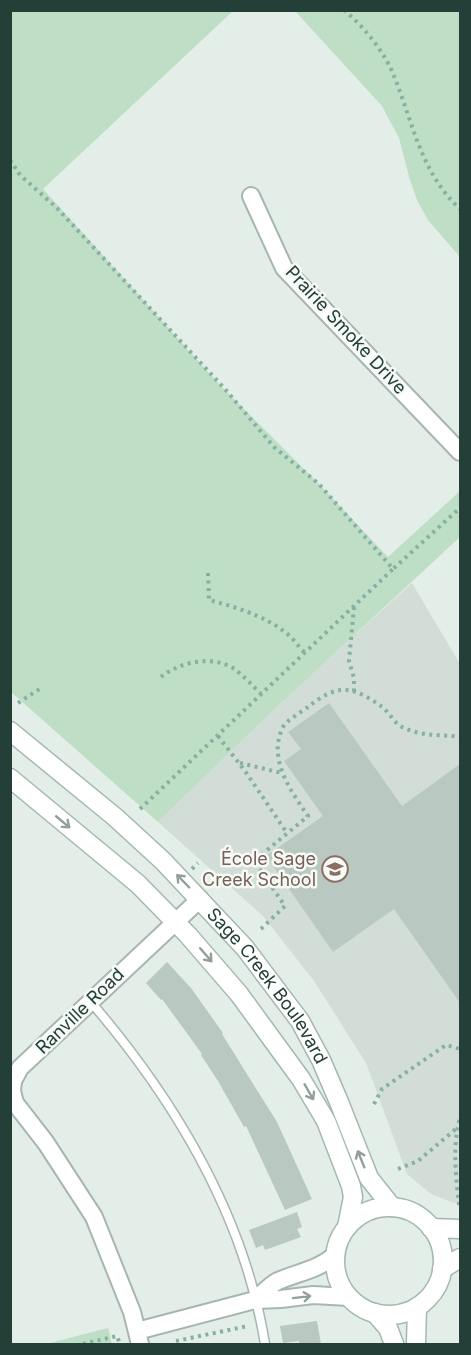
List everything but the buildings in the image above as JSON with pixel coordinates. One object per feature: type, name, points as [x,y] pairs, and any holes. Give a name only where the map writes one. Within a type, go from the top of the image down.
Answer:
[{"type":"street","name":"Prairie Smoke Drive","points":[[250,196],[284,268],[460,452]]},
{"type":"street","name":"Sage Creek Boulevard","points":[[11,732],[115,817],[163,861],[245,948],[300,1021],[326,1070],[369,1178],[392,1207]]},
{"type":"street","name":"Sage Creek Boulevard","points":[[10,778],[138,884],[239,994],[302,1079],[321,1113],[350,1179],[353,1197],[347,1227]]},
{"type":"street","name":"Ranville Road","points":[[200,899],[20,1068],[13,1081],[12,1091],[15,1103],[46,1143],[94,1217],[132,1312],[139,1338],[255,1300],[313,1295],[349,1297]]},
{"type":"street","points":[[392,1207],[414,1213],[431,1228],[440,1247],[442,1269],[436,1287],[417,1307],[397,1314],[375,1313],[368,1311],[349,1297],[340,1285],[335,1255],[339,1240],[347,1227],[372,1210],[392,1207]]},
{"type":"street","points":[[431,1228],[460,1229]]},
{"type":"street","name":"Ranville Road","points":[[255,1300],[276,1282],[307,1272],[324,1264],[335,1255]]},
{"type":"street","points":[[442,1269],[460,1258]]},
{"type":"street","points":[[416,1344],[417,1307]]},
{"type":"street","points":[[375,1313],[387,1328],[394,1344]]},
{"type":"lane","points":[[90,1001],[146,1070],[170,1105],[220,1196],[243,1256],[265,1344]]},
{"type":"path","points":[[344,10],[369,36],[384,57],[428,169],[441,189],[460,209]]},
{"type":"path","points":[[10,160],[20,175],[56,207],[225,389],[274,447],[319,484],[393,569]]},
{"type":"path","points":[[140,809],[460,508]]},
{"type":"path","points":[[208,573],[209,600],[264,619],[285,632],[305,652]]},
{"type":"path","points":[[354,606],[349,661],[354,678],[354,693]]},
{"type":"path","points":[[161,677],[173,668],[186,663],[218,663],[231,667],[261,694]]},
{"type":"path","points":[[18,703],[41,688]]},
{"type":"path","points":[[261,929],[285,906],[254,861],[308,816],[286,783],[283,773],[279,754],[284,725],[315,701],[331,692],[345,690],[383,708],[399,725],[421,735],[460,737]]},
{"type":"path","points":[[218,735],[287,833]]},
{"type":"path","points":[[239,762],[283,773]]},
{"type":"path","points":[[375,1104],[382,1089],[446,1045],[460,1049]]},
{"type":"path","points":[[459,1205],[455,1173],[457,1127],[460,1118]]},
{"type":"path","points":[[398,1169],[418,1161],[457,1127]]},
{"type":"path","points":[[169,1342],[261,1324]]},
{"type":"path","points":[[84,1344],[117,1336],[120,1344]]},
{"type":"shaded area","name":"École Sage Creek School","points":[[412,583],[460,664],[460,1202],[454,1203],[431,1194],[407,1174],[366,1063],[314,981],[263,916],[158,822],[302,683]]},
{"type":"green space","points":[[11,10],[233,11],[43,189],[219,384],[388,557],[460,491],[460,537],[281,703],[158,822],[11,692]]},
{"type":"green space","points":[[295,11],[460,11],[460,257],[428,220],[417,200],[399,138],[382,106]]},
{"type":"green space","points":[[108,1328],[112,1344],[46,1344]]},
{"type":"place","name":"École Sage Creek School","points":[[335,869]]}]
